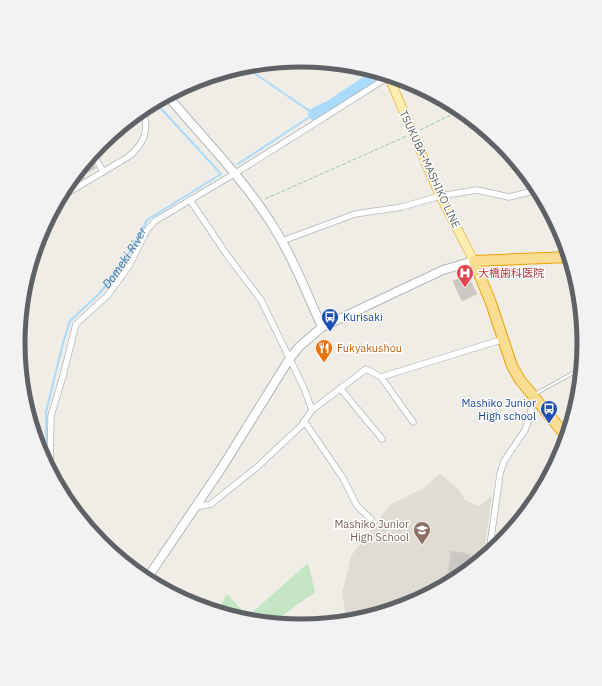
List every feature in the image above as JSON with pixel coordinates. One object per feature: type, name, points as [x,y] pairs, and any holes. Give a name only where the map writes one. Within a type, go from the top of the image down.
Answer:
[{"type":"highway","points":[[562,431],[520,380],[512,366],[504,339],[474,261],[563,258]]},
{"type":"main road","name":"TSUKUBA-MASHIKO LINE","points":[[392,83],[440,196],[474,261]]},
{"type":"street","points":[[50,459],[51,416],[76,324],[107,296],[129,266],[147,230],[155,221],[234,174],[383,80]]},
{"type":"street","points":[[171,100],[257,202],[282,242],[322,327]]},
{"type":"street","points":[[72,191],[128,157],[143,141],[146,126],[145,116]]},
{"type":"street","points":[[96,158],[103,172]]},
{"type":"street","points":[[282,242],[356,214],[402,207],[440,196],[477,190],[509,197],[531,192]]},
{"type":"street","points":[[190,200],[227,255],[261,300],[304,388],[312,410]]},
{"type":"street","points":[[150,574],[196,507],[290,358],[299,347],[322,327],[443,270],[474,261]]},
{"type":"street","points":[[381,376],[504,339]]},
{"type":"street","points":[[196,507],[211,504],[256,468],[304,421],[312,410],[366,369],[381,376],[413,422]]},
{"type":"street","points":[[340,388],[382,439]]},
{"type":"street","points":[[491,543],[500,474],[504,461],[525,430],[530,416],[533,396]]},
{"type":"street","points":[[304,421],[343,478],[357,506],[371,520]]},
{"type":"lane","points":[[533,396],[575,372]]},
{"type":"path","points":[[257,202],[413,134],[454,114]]},
{"type":"shaded area","name":"Mashiko Junior High School","points":[[440,474],[458,489],[465,500],[479,506],[492,496],[484,550],[469,562],[423,591],[372,610],[346,616],[342,594],[351,556],[390,505],[424,488]]},
{"type":"green space","points":[[308,563],[315,592],[279,618],[250,614]]},
{"type":"green space","points":[[227,594],[246,614],[220,607]]},
{"type":"building","points":[[92,162],[96,168],[83,175],[85,178],[77,182]]},
{"type":"building","name":"大橋歯科医院","points":[[464,277],[471,282],[477,294],[462,301],[453,281]]},
{"type":"building","points":[[451,551],[471,554],[470,562],[447,576]]},
{"type":"waterway","name":"Domeki River","points":[[238,164],[314,114],[252,71]]},
{"type":"waterway","name":"Domeki River","points":[[314,114],[332,105],[374,77]]},
{"type":"waterway","name":"Domeki River","points":[[47,451],[46,412],[70,321],[99,294],[112,278],[137,241],[147,220],[221,174],[159,107]]},
{"type":"place","name":"大橋歯科医院","points":[[465,288]]},
{"type":"place","name":"Kurisaki","points":[[330,332]]},
{"type":"place","name":"Fukyakushou","points":[[324,363]]},
{"type":"place","name":"Mashiko Junior High school","points":[[549,424]]},
{"type":"place","name":"Mashiko Junior High School","points":[[422,545]]}]
